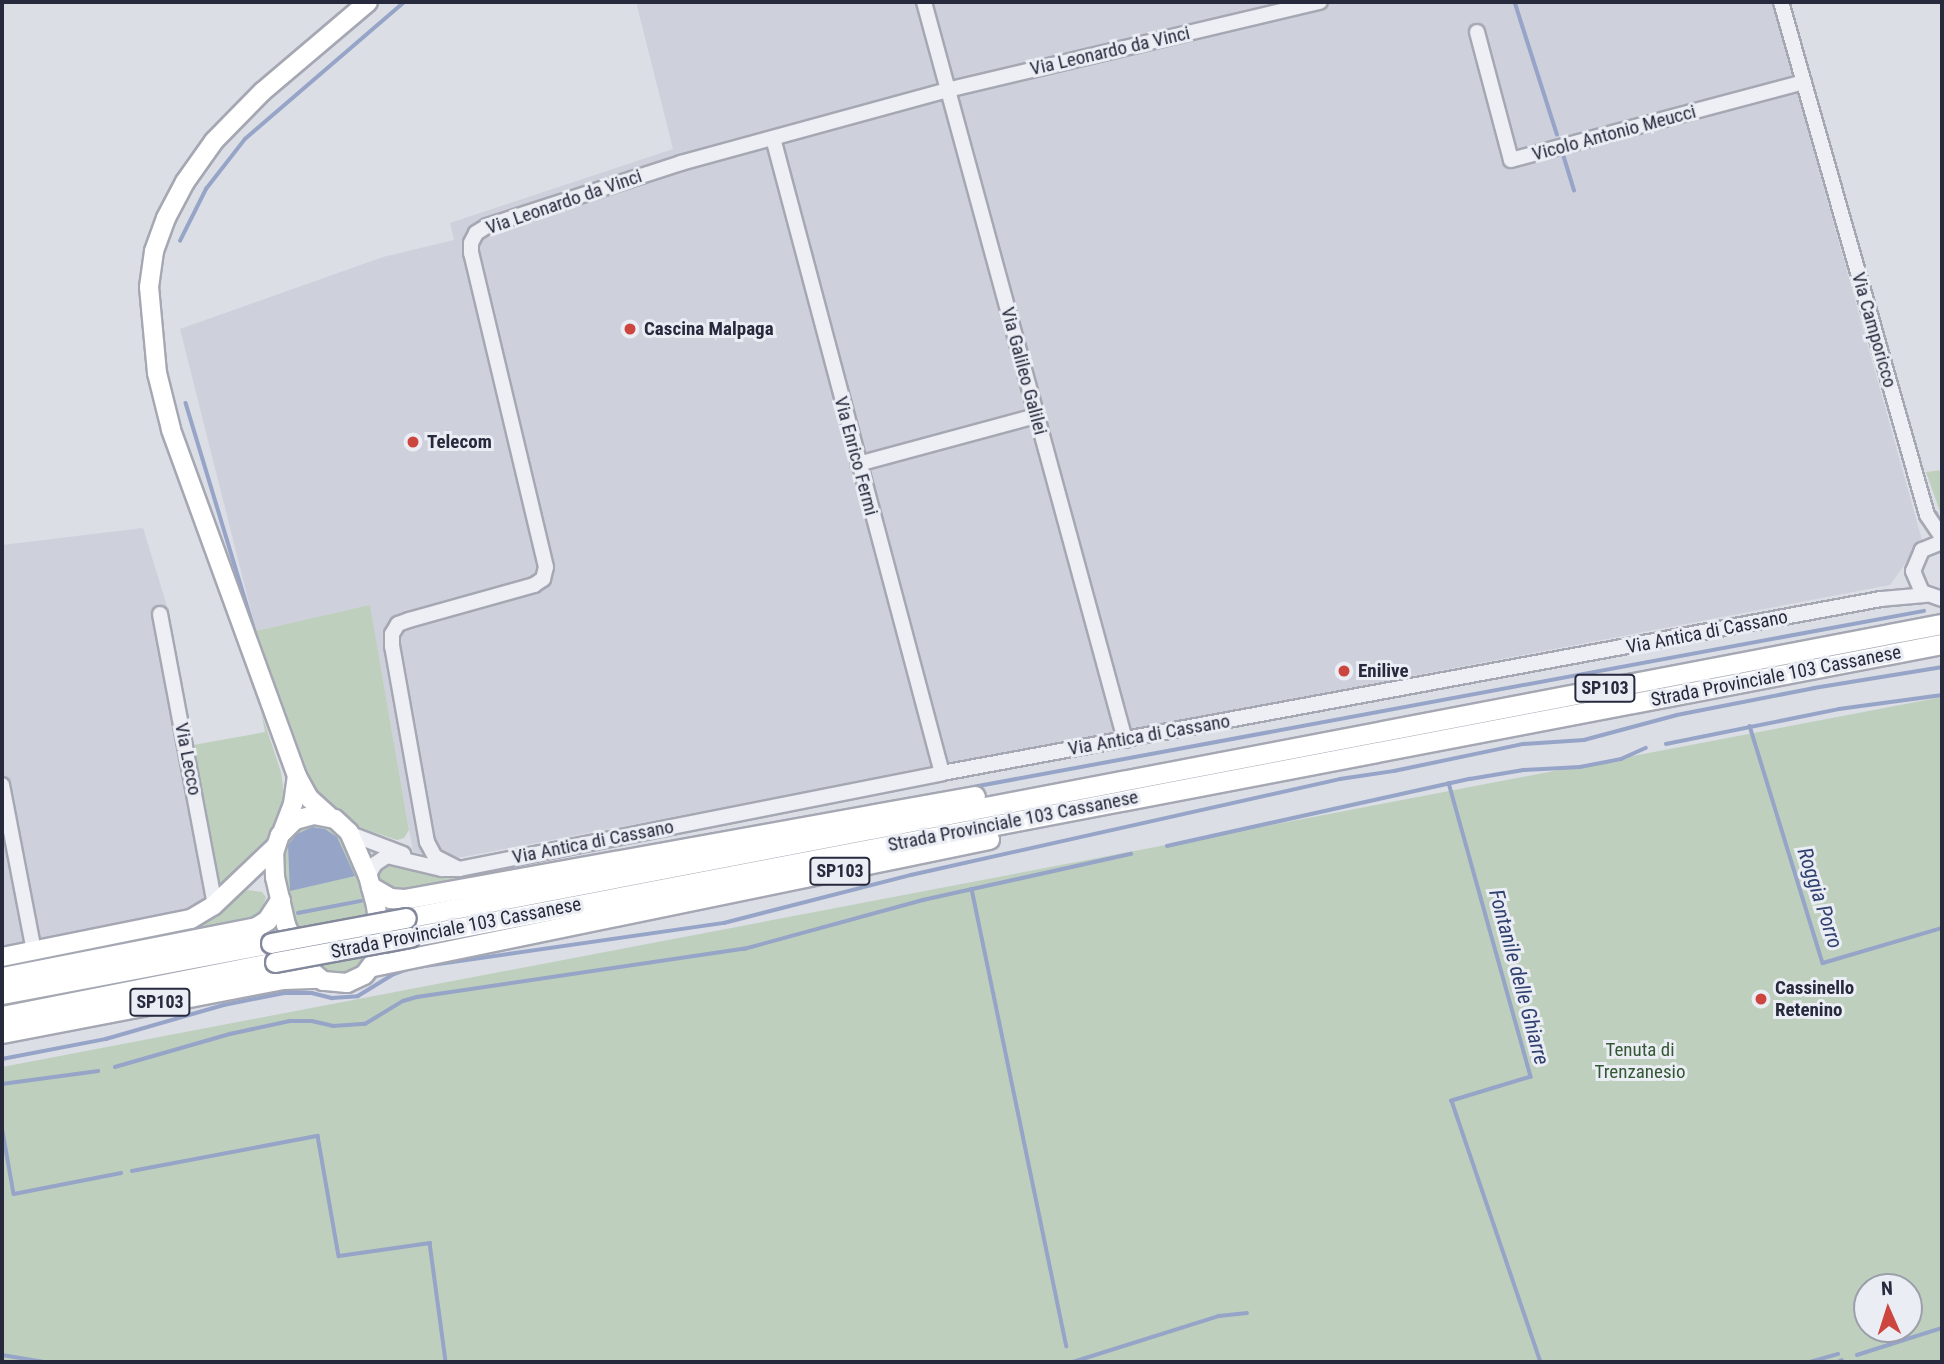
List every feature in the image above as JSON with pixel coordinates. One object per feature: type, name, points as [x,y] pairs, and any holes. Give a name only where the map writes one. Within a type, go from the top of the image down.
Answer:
[{"type":"highway","name":"Strada Provinciale 103 Cassanese","points":[[2,1016],[273,953],[406,918],[1942,624]]},
{"type":"highway","name":"Strada Provinciale 103 Cassanese","points":[[2,994],[273,953],[410,937],[1942,645]]},
{"type":"highway","name":"SP103","points":[[370,881],[388,897],[404,899],[886,811],[1182,761],[1267,753]]},
{"type":"highway","name":"SP103","points":[[373,965],[772,886],[1128,809],[1304,765]]},
{"type":"highway","points":[[2,977],[256,927],[267,920],[279,895]]},
{"type":"highway","name":"SP103","points":[[2,1033],[283,979],[318,978]]},
{"type":"main road","points":[[297,776],[293,804],[279,839],[279,895],[299,958],[318,978],[331,983],[348,982],[361,977],[373,965],[380,939],[370,881],[351,834],[309,798],[297,776],[171,429],[155,360],[150,275],[159,236],[172,206],[194,169],[222,131],[262,92],[368,2]]},
{"type":"main road","points":[[2,957],[183,923],[215,904],[302,817],[330,817]]},
{"type":"main road","points":[[234,886],[255,879],[279,895]]},
{"type":"street","name":"Via Galileo Galilei","points":[[924,2],[1125,740]]},
{"type":"street","name":"Via Leonardo da Vinci","points":[[427,842],[392,646],[394,630],[409,620],[531,587],[543,579],[546,565],[471,253],[473,237],[486,226],[681,163],[947,90],[1280,6],[1320,2]]},
{"type":"street","name":"Via Camporicco","points":[[1782,2],[1927,515],[1942,537]]},
{"type":"street","name":"Vicolo Antonio Meucci","points":[[1477,32],[1511,160],[1804,82]]},
{"type":"street","name":"Via Enrico Fermi","points":[[773,138],[942,773]]},
{"type":"street","points":[[858,464],[1036,416]]},
{"type":"street","points":[[1927,515],[1922,550],[1914,563],[1914,575],[1918,587],[1926,594],[1942,599]]},
{"type":"street","points":[[1922,550],[1942,542]]},
{"type":"street","points":[[1881,599],[1900,591],[1914,575]]},
{"type":"street","name":"Via Antica di Cassano","points":[[370,881],[375,864],[387,856],[442,869],[459,869],[942,773],[1881,599],[1926,594]]},
{"type":"street","name":"Via Lecco","points":[[160,614],[215,904]]},
{"type":"street","points":[[2,785],[34,951]]},
{"type":"street","name":"Via Antica di Cassano","points":[[351,834],[394,849],[418,862]]},
{"type":"street","points":[[418,862],[425,857],[427,842]]},
{"type":"street","points":[[427,842],[435,857],[459,869]]},
{"type":"shaded area","points":[[636,2],[1772,2],[1922,540],[1890,585],[452,859],[413,852],[370,606],[256,631],[180,329],[383,257],[454,240],[450,223],[673,149]]},
{"type":"shaded area","points":[[143,528],[166,603],[223,908],[197,924],[177,931],[2,964],[2,545]]},
{"type":"green space","points":[[1942,470],[1942,517],[1926,472]]},
{"type":"green space","points":[[370,605],[409,830],[404,838],[397,840],[361,828],[325,803],[315,791],[256,631]]},
{"type":"green space","name":"Tenuta di Trenzanesio","points":[[1942,697],[1942,1362],[2,1362],[2,1067]]},
{"type":"green space","points":[[261,712],[281,772],[285,801],[281,817],[269,833],[259,857],[221,883],[218,880],[193,745],[265,732]]},
{"type":"green space","points":[[310,823],[332,827],[341,834],[354,860],[366,897],[372,935],[370,953],[363,965],[342,976],[328,974],[313,964],[293,921],[283,876],[285,842],[295,829]]},
{"type":"green space","points":[[391,863],[447,877],[537,866],[404,897],[382,889],[377,879],[380,870]]},
{"type":"green space","points":[[248,890],[262,892],[266,897],[260,916],[185,931],[214,918],[238,894]]},
{"type":"water","points":[[312,827],[325,829],[337,837],[355,876],[290,891],[288,845],[297,834]]},
{"type":"waterway","points":[[180,241],[206,189],[245,139],[404,2]]},
{"type":"waterway","name":"Roggia Porro","points":[[1515,2],[1557,134]]},
{"type":"waterway","name":"Roggia Porro","points":[[1563,153],[1574,190]]},
{"type":"waterway","points":[[186,403],[255,631]]},
{"type":"waterway","points":[[1936,513],[1941,524]]},
{"type":"waterway","points":[[973,787],[1924,611]]},
{"type":"waterway","points":[[2,1059],[106,1039],[224,1005],[284,993],[312,993],[332,998],[358,996],[394,974],[411,968],[724,923],[911,875],[1340,779],[1394,771],[1523,744],[1584,740],[1677,715],[1814,688],[1942,667]]},
{"type":"waterway","points":[[1666,744],[1839,709],[1942,695]]},
{"type":"waterway","name":"Roggia Porro","points":[[1750,726],[1823,963],[1942,928]]},
{"type":"waterway","points":[[1167,846],[1470,779],[1523,770],[1580,767],[1621,759],[1646,748]]},
{"type":"waterway","name":"Fontanile delle Ghiarre","points":[[1449,783],[1531,1077],[1452,1101],[1541,1362]]},
{"type":"waterway","points":[[115,1067],[230,1034],[290,1021],[312,1021],[333,1026],[365,1024],[403,1001],[417,997],[744,949],[923,900],[1131,854]]},
{"type":"waterway","points":[[972,889],[1067,1346]]},
{"type":"waterway","points":[[298,913],[361,901]]},
{"type":"waterway","points":[[2,1084],[98,1071]]},
{"type":"waterway","points":[[2,1126],[14,1194],[121,1173]]},
{"type":"waterway","points":[[132,1171],[318,1136],[339,1256],[430,1243],[446,1362]]},
{"type":"waterway","points":[[1073,1362],[1219,1316],[1247,1313]]},
{"type":"waterway","points":[[1857,1355],[1942,1328]]},
{"type":"waterway","points":[[1810,1362],[1838,1354]]},
{"type":"waterway","points":[[2,1355],[45,1362]]},
{"type":"waterway","points":[[1838,1362],[1842,1360]]},
{"type":"place","name":"Cascina Malpaga","points":[[630,329]]},
{"type":"place","name":"Telecom","points":[[413,442]]},
{"type":"place","name":"Enilive","points":[[1344,671]]},
{"type":"place","name":"Cassinello Retenino","points":[[1761,999]]}]
